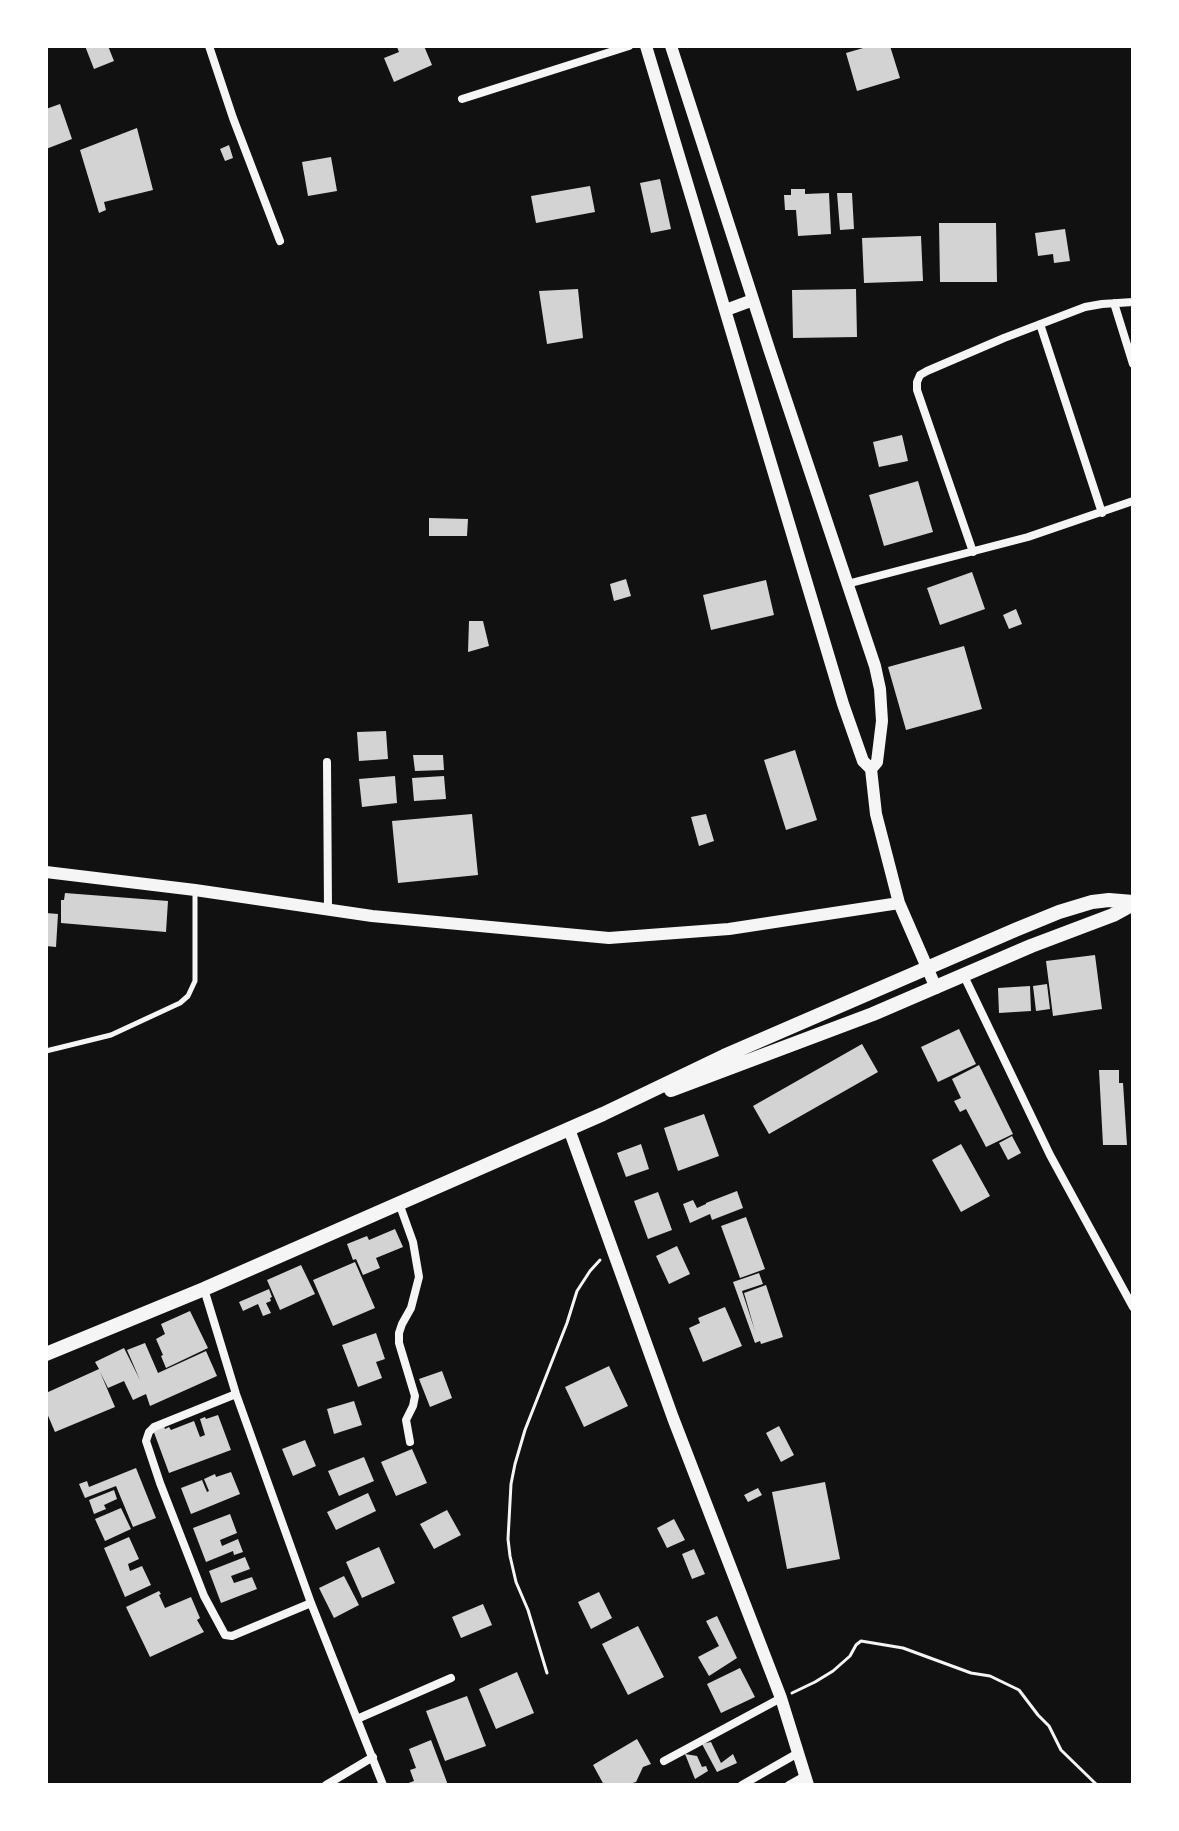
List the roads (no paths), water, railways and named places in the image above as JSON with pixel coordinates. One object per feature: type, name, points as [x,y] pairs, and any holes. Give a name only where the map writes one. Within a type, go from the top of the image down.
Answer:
[{"type":"main road","points":[[46,1354],[204,1289],[1015,930],[1073,908],[1109,900],[1133,903]]},
{"type":"main road","points":[[603,1114],[873,1014],[1031,946],[1113,915],[1133,903]]},
{"type":"street","points":[[209,46],[280,241]]},
{"type":"street","points":[[462,99],[629,46]]},
{"type":"street","points":[[646,46],[843,704],[863,761],[871,769],[876,814],[899,903],[936,988]]},
{"type":"street","points":[[671,46],[872,655],[880,689],[882,721],[877,762],[871,769]]},
{"type":"street","points":[[726,310],[753,300]]},
{"type":"street","points":[[973,552],[917,390],[920,375],[1085,307],[1133,302]]},
{"type":"street","points":[[1114,303],[1133,364]]},
{"type":"street","points":[[1040,324],[1102,513]]},
{"type":"street","points":[[847,584],[1028,537],[1133,501]]},
{"type":"street","points":[[327,762],[328,909]]},
{"type":"street","points":[[46,872],[372,916],[609,938],[729,929],[899,903]]},
{"type":"street","points":[[964,976],[1050,1155],[1133,1307]]},
{"type":"street","points":[[569,1129],[673,1418],[781,1698],[806,1780],[789,1785]]},
{"type":"street","points":[[399,1203],[413,1242],[419,1277],[411,1308],[399,1333],[399,1343],[415,1396],[406,1420],[410,1442]]},
{"type":"street","points":[[204,1289],[236,1394],[311,1603],[383,1785]]},
{"type":"street","points":[[236,1394],[154,1427],[149,1432],[146,1441],[160,1483],[204,1596],[225,1635],[232,1636],[311,1603]]},
{"type":"street","points":[[357,1719],[451,1678]]},
{"type":"street","points":[[664,1761],[781,1698]]},
{"type":"street","points":[[742,1785],[798,1753]]},
{"type":"street","points":[[326,1785],[373,1757]]},
{"type":"lane","points":[[46,1051],[111,1035],[180,1003],[188,996],[195,981],[195,890]]}]
